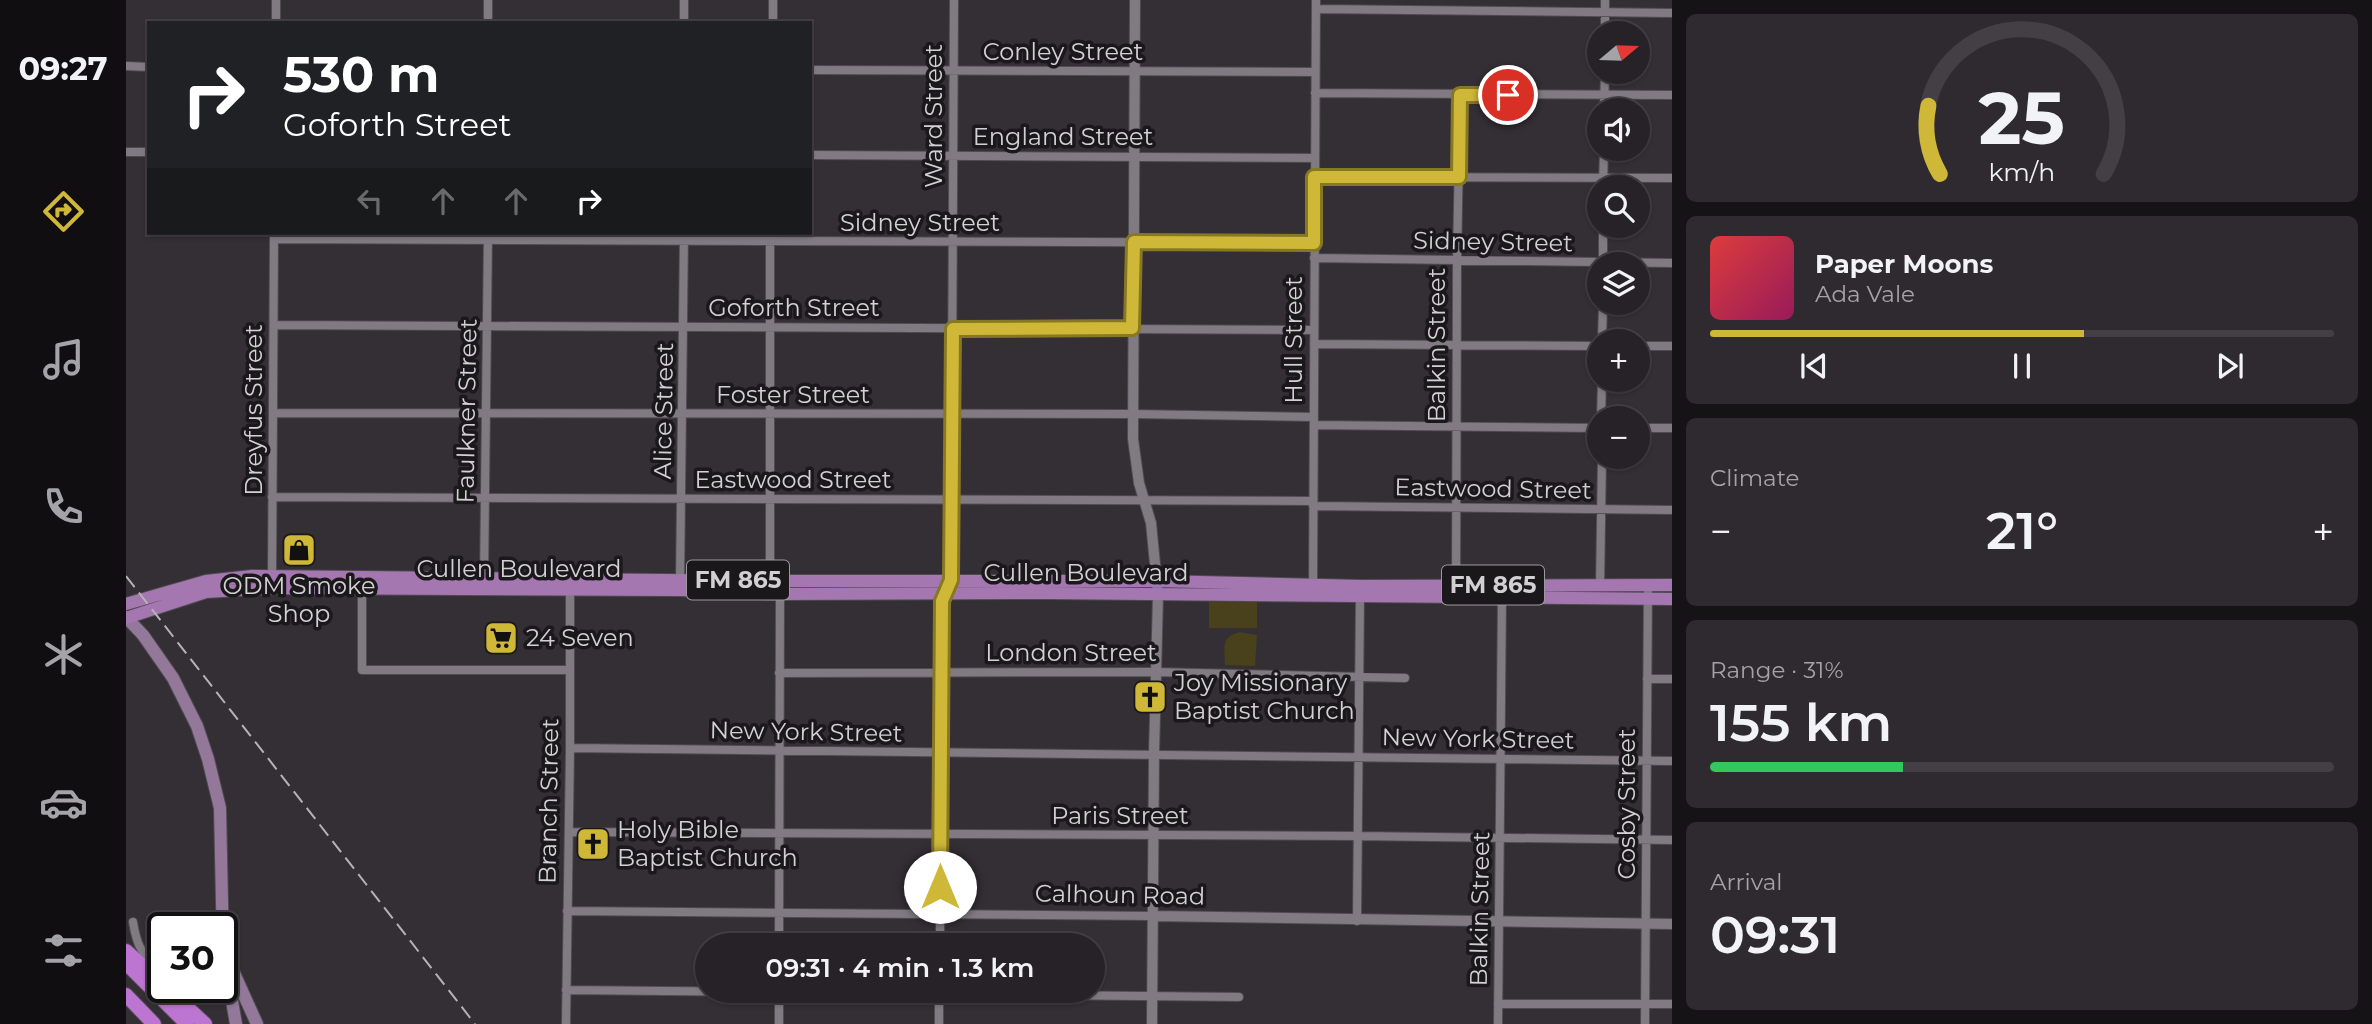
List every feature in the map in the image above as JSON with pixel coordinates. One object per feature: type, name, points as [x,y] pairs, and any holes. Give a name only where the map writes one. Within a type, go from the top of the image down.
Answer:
[{"type":"highway","points":[[126,951],[147,970]]},
{"type":"highway","points":[[126,963],[187,1024]]},
{"type":"highway","points":[[126,995],[154,1024]]},
{"type":"highway","points":[[182,1003],[205,1024]]},
{"type":"main road","name":"Cullen Boulevard","points":[[680,585],[780,594],[951,580],[1047,588]]},
{"type":"main road","name":"Cullen Boulevard","points":[[126,604],[175,589],[272,582],[680,585],[772,581],[944,593],[1047,588],[1648,592],[1672,585]]},
{"type":"main road","name":"Cullen Boulevard","points":[[126,618],[220,584]]},
{"type":"main road","name":"Cullen Boulevard","points":[[1648,592],[1672,599]]},
{"type":"main road","points":[[126,618],[160,657],[173,678],[197,726],[208,759],[220,808],[222,912]]},
{"type":"main road","points":[[238,982],[257,1024]]},
{"type":"main road","points":[[232,1003],[236,1024]]},
{"type":"street","points":[[276,0],[276,21]]},
{"type":"street","points":[[488,0],[488,21]]},
{"type":"street","points":[[684,0],[684,21]]},
{"type":"street","points":[[773,0],[773,21]]},
{"type":"street","name":"Ward Street","points":[[940,933],[944,593],[951,580],[954,0]]},
{"type":"street","points":[[1135,0],[1132,414],[1135,464],[1154,538],[1158,588],[1152,1024]]},
{"type":"street","points":[[1605,0],[1605,21]]},
{"type":"street","points":[[1316,4],[1672,13]]},
{"type":"street","name":"Hull Street","points":[[1313,591],[1316,4]]},
{"type":"street","points":[[126,66],[147,66]]},
{"type":"street","name":"Conley Street","points":[[812,70],[1315,72]]},
{"type":"street","points":[[1605,84],[1605,98]]},
{"type":"street","points":[[1315,93],[1672,95]]},
{"type":"street","name":"Balkin Street","points":[[1456,591],[1460,95]]},
{"type":"street","points":[[126,152],[147,152]]},
{"type":"street","name":"England Street","points":[[812,155],[1315,158]]},
{"type":"street","points":[[1314,177],[1587,177]]},
{"type":"street","points":[[1650,178],[1672,178]]},
{"type":"street","name":"Sidney Street","points":[[274,236],[770,237],[953,243],[1314,243]]},
{"type":"street","name":"Dreyfus Street","points":[[272,582],[274,236]]},
{"type":"street","name":"Faulkner Street","points":[[484,583],[488,237]]},
{"type":"street","name":"Alice Street","points":[[680,585],[684,237]]},
{"type":"street","points":[[770,237],[770,574],[780,594],[779,933]]},
{"type":"street","name":"Sidney Street","points":[[1314,258],[1587,263]]},
{"type":"street","name":"Sidney Street","points":[[1650,263],[1672,263]]},
{"type":"street","name":"Goforth Street","points":[[274,325],[1314,330]]},
{"type":"street","points":[[1314,344],[1587,346]]},
{"type":"street","points":[[1650,346],[1672,346]]},
{"type":"street","name":"Foster Street","points":[[273,413],[1132,414],[1456,426],[1587,428]]},
{"type":"street","points":[[1650,428],[1672,428]]},
{"type":"street","points":[[1600,592],[1601,469]]},
{"type":"street","name":"Eastwood Street","points":[[272,497],[951,500],[1672,510]]},
{"type":"street","points":[[362,583],[362,670],[569,670]]},
{"type":"street","name":"Branch Street","points":[[566,1024],[570,748],[569,584]]},
{"type":"street","name":"Balkin Street","points":[[1498,1024],[1502,591]]},
{"type":"street","points":[[1357,920],[1360,592]]},
{"type":"street","name":"Cosby Street","points":[[1644,1024],[1648,592]]},
{"type":"street","name":"London Street","points":[[779,673],[1155,673],[1405,678]]},
{"type":"street","points":[[1647,679],[1672,679]]},
{"type":"street","name":"New York Street","points":[[570,748],[1672,761]]},
{"type":"street","name":"Paris Street","points":[[569,831],[1672,840]]},
{"type":"street","name":"Calhoun Road","points":[[567,911],[940,913],[1672,924]]},
{"type":"street","points":[[133,922],[140,948],[147,957]]},
{"type":"street","points":[[566,990],[695,991]]},
{"type":"street","points":[[1105,995],[1239,997]]},
{"type":"street","points":[[779,1003],[779,1024]]},
{"type":"street","points":[[939,1003],[939,1024]]},
{"type":"street","points":[[1499,1004],[1672,1004]]},
{"type":"shaded area","points":[[1209,602],[1257,602],[1257,628],[1209,628]]},
{"type":"shaded area","points":[[1240,632],[1257,635],[1255,666],[1225,665],[1226,640]]},
{"type":"railway","points":[[126,576],[475,1024]]},
{"type":"place","name":"ODM Smoke Shop","points":[[299,550]]},
{"type":"place","name":"24 Seven","points":[[501,638]]},
{"type":"place","name":"Joy Missionary Baptist Church","points":[[1150,697]]},
{"type":"place","name":"Holy Bible Baptist Church","points":[[593,844]]},
{"type":"route","points":[[940,887],[942,601],[951,580],[953,329],[1132,328],[1134,242],[1314,243],[1314,177],[1459,177],[1460,95],[1508,95]]}]
